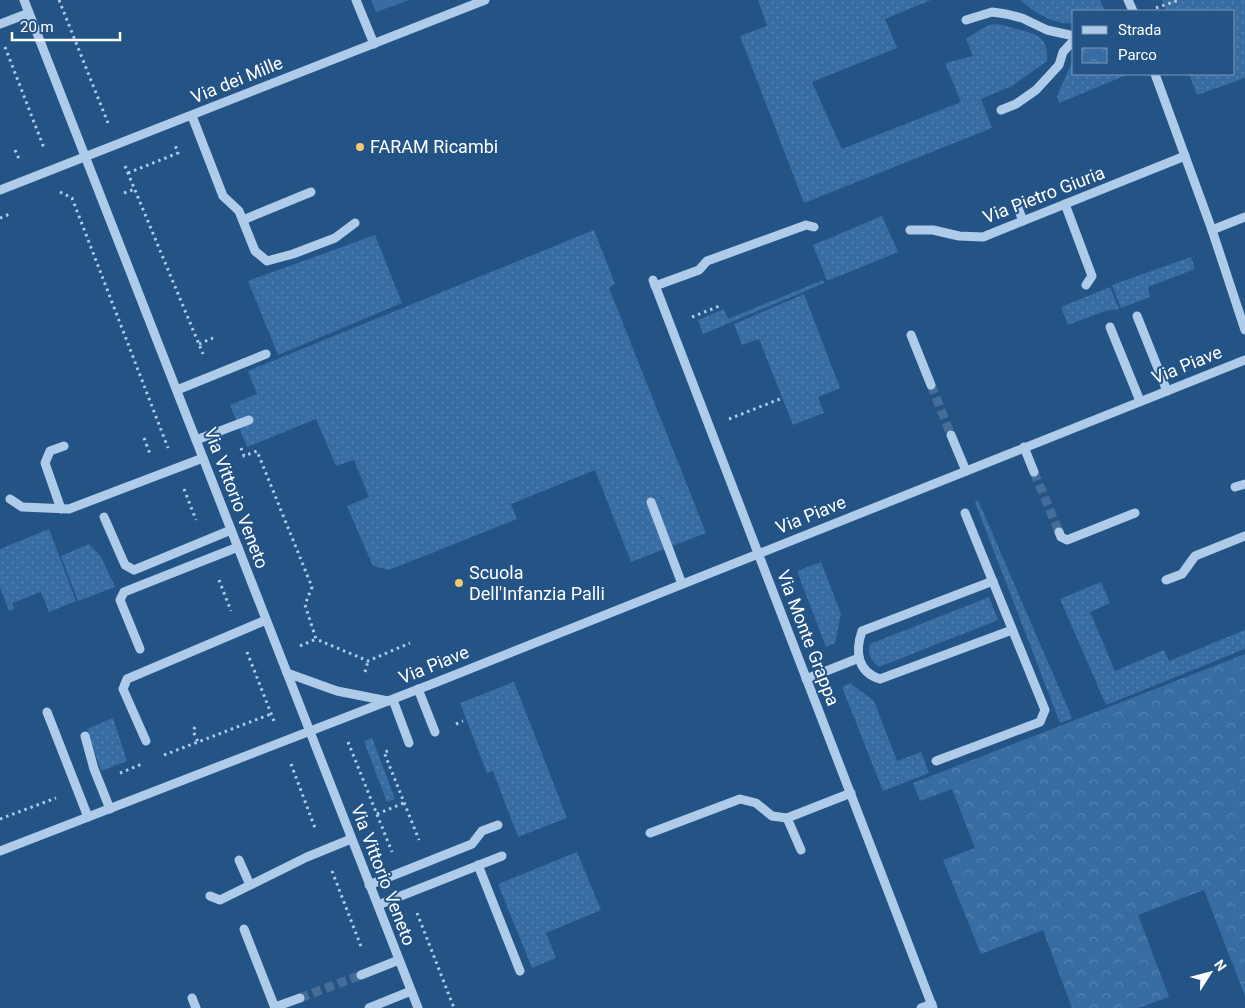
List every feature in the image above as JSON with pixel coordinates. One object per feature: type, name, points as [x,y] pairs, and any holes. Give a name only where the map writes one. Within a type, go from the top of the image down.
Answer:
[{"type":"street","name":"Via Vittorio Veneto","points":[[24,0],[418,1008]]},
{"type":"street","points":[[356,0],[374,44]]},
{"type":"street","name":"Via dei Mille","points":[[0,190],[486,0]]},
{"type":"street","points":[[0,24],[29,12]]},
{"type":"street","points":[[966,20],[992,12],[1006,14],[1022,18],[1048,30],[1072,37]]},
{"type":"street","points":[[1001,110],[1016,104],[1036,90],[1060,65],[1063,52],[1072,41]]},
{"type":"street","points":[[1155,75],[1212,230],[1245,330]]},
{"type":"street","points":[[192,116],[222,196],[239,211],[255,251],[267,261],[293,254],[335,238],[355,223]]},
{"type":"street","name":"Via Pietro Giuria","points":[[910,230],[934,230],[959,236],[983,237],[1185,156]]},
{"type":"street","points":[[243,220],[311,192]]},
{"type":"street","points":[[1016,203],[1023,221]]},
{"type":"street","points":[[1065,204],[1092,276],[1086,285]]},
{"type":"street","points":[[1212,230],[1245,217]]},
{"type":"street","name":"Via Monte Grappa","points":[[814,227],[806,225],[707,261],[700,270],[654,283],[933,1006]]},
{"type":"street","points":[[1137,316],[1167,391]]},
{"type":"street","points":[[1110,327],[1140,401]]},
{"type":"street","points":[[911,335],[931,385]]},
{"type":"street","points":[[176,390],[266,354]]},
{"type":"street","name":"Via Piave","points":[[0,851],[418,689],[1245,360]]},
{"type":"street","points":[[196,440],[249,420]]},
{"type":"street","points":[[951,436],[966,471]]},
{"type":"street","points":[[61,509],[45,463],[50,451],[64,446]]},
{"type":"street","points":[[1024,448],[1034,472]]},
{"type":"street","points":[[10,498],[22,507],[69,509],[203,458]]},
{"type":"street","points":[[1235,487],[1245,484]]},
{"type":"street","points":[[651,502],[682,584]]},
{"type":"street","points":[[936,762],[1040,722],[1045,710],[965,513]]},
{"type":"street","points":[[1059,532],[1061,537],[1067,540],[1135,513]]},
{"type":"street","points":[[104,517],[125,565],[134,570],[231,530]]},
{"type":"street","points":[[1166,580],[1182,574],[1195,556],[1245,536]]},
{"type":"street","points":[[140,649],[120,600],[124,592],[238,548]]},
{"type":"street","points":[[993,581],[862,631],[857,653],[866,670],[874,677],[880,679],[1012,630]]},
{"type":"street","points":[[146,741],[124,689],[128,679],[266,620]]},
{"type":"street","points":[[806,679],[859,658]]},
{"type":"street","name":"Via Piave","points":[[287,673],[337,691],[390,700]]},
{"type":"street","points":[[418,689],[435,732]]},
{"type":"street","points":[[390,700],[409,742]]},
{"type":"street","points":[[47,712],[88,817]]},
{"type":"street","points":[[85,736],[110,809]]},
{"type":"street","points":[[650,834],[740,799],[756,802],[772,816],[787,818],[851,793]]},
{"type":"street","points":[[787,818],[801,850]]},
{"type":"street","points":[[369,885],[472,844],[482,831],[498,825]]},
{"type":"street","points":[[210,896],[220,900],[308,857],[351,839]]},
{"type":"street","points":[[378,905],[502,856]]},
{"type":"street","points":[[239,860],[250,885]]},
{"type":"street","points":[[478,865],[520,971]]},
{"type":"street","points":[[244,928],[275,1008],[300,998]]},
{"type":"street","points":[[361,975],[399,960]]},
{"type":"street","points":[[369,1008],[411,991]]},
{"type":"street","points":[[192,998],[196,1008]]},
{"type":"street","points":[[921,1008],[933,1006]]},
{"type":"path","points":[[59,0],[212,376]]},
{"type":"path","points":[[1151,10],[1179,0]]},
{"type":"path","points":[[15,150],[19,160]]},
{"type":"path","points":[[670,325],[722,305]]},
{"type":"path","points":[[198,344],[213,338]]},
{"type":"path","points":[[709,426],[780,399]]},
{"type":"path","points":[[232,426],[244,456],[257,450],[312,587],[305,606],[316,639],[368,661],[410,643]]},
{"type":"path","points":[[162,756],[271,714]]},
{"type":"path","points":[[435,732],[463,721]]},
{"type":"path","points":[[195,727],[193,731],[198,742]]},
{"type":"path","points":[[409,742],[384,752],[428,862]]},
{"type":"path","points":[[99,781],[144,763]]},
{"type":"path","points":[[0,819],[78,789]]},
{"type":"path","points":[[377,814],[405,802]]},
{"type":"green space","points":[[371,0],[409,0],[376,12]]},
{"type":"green space","points":[[758,0],[931,0],[885,19],[897,48],[812,82],[842,149],[961,102],[945,63],[973,56],[966,39],[987,26],[993,24],[1001,25],[1034,34],[1043,40],[1047,52],[1047,61],[1012,86],[981,99],[992,128],[804,203],[740,36],[767,26]]},
{"type":"green space","points":[[1021,0],[1100,0],[1105,10],[1072,10],[1072,23],[1067,23],[1052,20],[1032,9]]},
{"type":"green space","points":[[1162,0],[1245,0],[1245,78],[1197,95],[1189,75],[1235,75],[1235,10],[1166,10]]},
{"type":"green space","points":[[1072,62],[1072,75],[1127,75],[1059,103],[1057,96]]},
{"type":"green space","points":[[882,216],[898,252],[827,281],[813,245]]},
{"type":"green space","points":[[594,230],[615,284],[609,288],[706,533],[631,562],[595,470],[511,504],[517,519],[389,570],[373,566],[347,506],[369,497],[354,460],[336,466],[316,419],[247,447],[230,405],[257,394],[248,371]]},
{"type":"green space","points":[[375,235],[402,303],[278,355],[248,281]]},
{"type":"green space","points":[[1191,257],[1195,269],[1148,287],[1150,297],[1121,308],[1112,285]]},
{"type":"green space","points":[[823,280],[824,283],[703,334],[698,320],[724,309],[728,319]]},
{"type":"green space","points":[[1110,287],[1119,309],[1105,311],[1068,325],[1061,307]]},
{"type":"green space","points":[[804,294],[840,388],[818,397],[824,413],[793,425],[759,339],[742,345],[734,324]]},
{"type":"green space","points":[[978,500],[1072,719],[1060,723],[975,502]]},
{"type":"green space","points":[[49,529],[76,601],[49,612],[41,592],[12,603],[15,609],[9,611],[0,587],[0,549]]},
{"type":"green space","points":[[89,544],[101,557],[115,587],[78,601],[61,556]]},
{"type":"green space","points":[[821,562],[841,614],[835,643],[826,647],[797,571]]},
{"type":"green space","points":[[1101,582],[1110,603],[1090,612],[1115,671],[1164,650],[1169,661],[1245,630],[1245,649],[1106,705],[1060,599]]},
{"type":"green space","points":[[989,597],[998,620],[879,667],[870,657],[870,644]]},
{"type":"green space","points":[[1245,654],[1245,996],[1204,890],[1138,915],[1169,997],[1138,1008],[1072,1008],[1043,930],[981,954],[943,860],[975,848],[952,789],[920,801],[913,783]]},
{"type":"green space","points":[[514,682],[567,818],[518,837],[493,771],[487,773],[460,703]]},
{"type":"green space","points":[[850,683],[874,701],[897,761],[921,752],[929,773],[883,791],[842,687]]},
{"type":"green space","points":[[113,718],[127,761],[101,771],[87,729]]},
{"type":"green space","points":[[372,738],[395,799],[387,802],[364,741]]},
{"type":"green space","points":[[577,852],[601,910],[546,933],[556,958],[532,968],[498,884]]},
{"type":"tunnel","points":[[931,385],[951,435]]},
{"type":"tunnel","points":[[1034,472],[1059,532]]},
{"type":"tunnel","points":[[300,998],[361,975]]},
{"type":"place","name":"FARAM Ricambi","points":[[360,147]]},
{"type":"place","name":"Scuola Dell'Infanzia Palli","points":[[459,583]]}]
